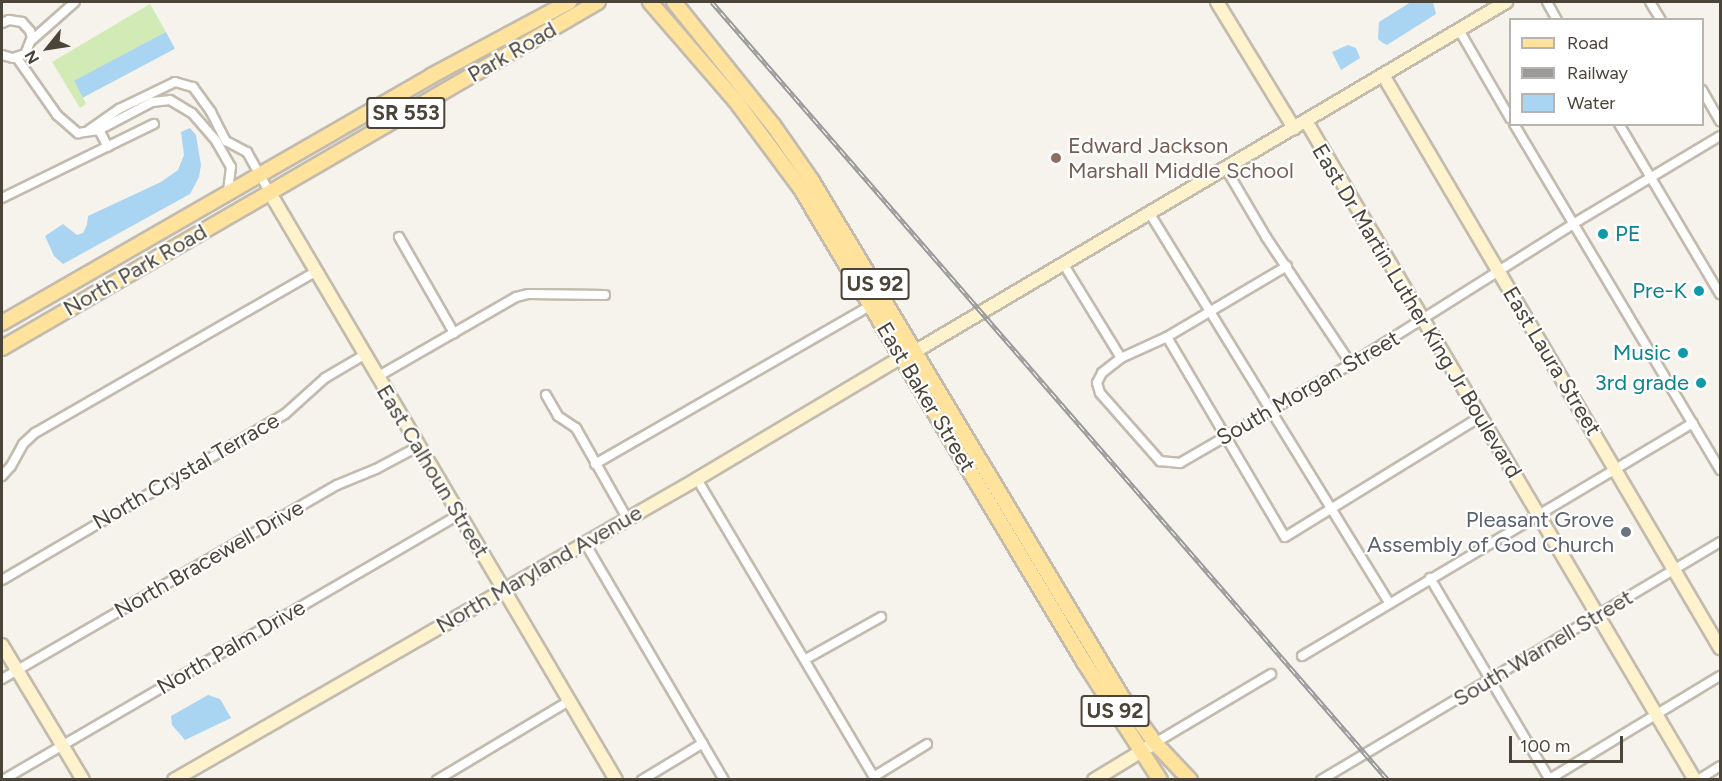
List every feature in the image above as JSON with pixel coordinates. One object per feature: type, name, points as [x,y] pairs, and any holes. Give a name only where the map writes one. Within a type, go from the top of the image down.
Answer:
[{"type":"main road","name":"Park Road","points":[[259,175],[430,75],[569,2]]},
{"type":"main road","name":"Park Road","points":[[270,193],[598,2]]},
{"type":"main road","name":"East Baker Street","points":[[650,2],[762,134],[801,189],[871,305],[972,446],[1033,562],[1090,658],[1141,752],[1160,780]]},
{"type":"main road","points":[[661,2],[717,66],[732,74]]},
{"type":"main road","name":"East Baker Street","points":[[675,2],[773,125],[812,181],[909,355],[960,454],[1033,562]]},
{"type":"main road","name":"North Park Road","points":[[2,323],[259,175]]},
{"type":"main road","name":"North Park Road","points":[[2,348],[270,193]]},
{"type":"main road","name":"East Baker Street","points":[[1090,658],[1155,743]]},
{"type":"main road","name":"US 92","points":[[1155,743],[1190,780]]},
{"type":"street","points":[[17,58],[29,49],[32,40],[75,2]]},
{"type":"street","points":[[1217,2],[1294,128]]},
{"type":"street","name":"North Maryland Avenue","points":[[174,780],[983,313],[1506,2]]},
{"type":"street","points":[[1547,2],[1556,18]]},
{"type":"street","points":[[1650,2],[1660,18]]},
{"type":"street","points":[[2,23],[9,20],[22,21],[30,31],[32,40]]},
{"type":"street","points":[[1459,30],[1509,116]]},
{"type":"street","points":[[2,55],[17,58],[57,115],[78,134],[99,130],[156,102],[170,100],[193,114],[222,143],[247,152],[270,193]]},
{"type":"street","name":"East Laura Street","points":[[1383,75],[1720,648]]},
{"type":"street","points":[[87,132],[119,109],[175,82],[193,87],[205,103],[231,167],[228,193]]},
{"type":"street","points":[[151,93],[156,102]]},
{"type":"street","points":[[1704,93],[1720,121]]},
{"type":"street","points":[[193,114],[205,103]]},
{"type":"street","name":"East Dr Martin Luther King Jr Boulevard","points":[[1306,122],[1696,780]]},
{"type":"street","points":[[2,198],[154,124]]},
{"type":"street","points":[[1516,126],[1720,470]]},
{"type":"street","points":[[1620,126],[1720,294]]},
{"type":"street","points":[[99,130],[108,147]]},
{"type":"street","name":"South Morgan Street","points":[[1122,358],[1102,373],[1097,383],[1100,393],[1160,461],[1169,464],[1180,463],[1351,364],[1573,224],[1720,136]]},
{"type":"street","points":[[1226,169],[1266,237],[1351,364]]},
{"type":"street","name":"East Calhoun Street","points":[[270,193],[616,780]]},
{"type":"street","points":[[1150,214],[1389,602]]},
{"type":"street","points":[[399,237],[454,333]]},
{"type":"street","points":[[1064,265],[1122,358],[1167,337],[1287,266]]},
{"type":"street","points":[[2,476],[11,466],[23,444],[35,433],[315,272]]},
{"type":"street","points":[[377,377],[516,297],[528,294],[605,295]]},
{"type":"street","points":[[595,464],[871,305]]},
{"type":"street","points":[[1167,337],[1285,537],[1480,417]]},
{"type":"street","name":"North Crystal Terrace","points":[[2,580],[285,414],[325,378],[364,355]]},
{"type":"street","points":[[546,395],[558,416],[576,428],[627,518]]},
{"type":"street","points":[[1302,656],[1389,602],[1617,470],[1693,423]]},
{"type":"street","name":"North Bracewell Drive","points":[[2,679],[337,485],[376,469],[419,446]]},
{"type":"street","points":[[960,454],[972,446]]},
{"type":"street","points":[[697,479],[875,778],[927,744]]},
{"type":"street","name":"North Palm Drive","points":[[3,780],[460,514]]},
{"type":"street","points":[[585,543],[724,780]]},
{"type":"street","name":"South Warnell Street","points":[[1321,780],[1720,543]]},
{"type":"street","points":[[1430,578],[1549,779],[1720,676]]},
{"type":"street","points":[[806,659],[881,617]]},
{"type":"street","points":[[2,645],[83,780]]},
{"type":"street","points":[[1094,780],[1271,674]]},
{"type":"street","points":[[437,780],[569,701]]},
{"type":"street","points":[[642,780],[703,743]]},
{"type":"street","points":[[1696,780],[1720,766]]},
{"type":"green space","points":[[150,4],[166,32],[77,84],[86,104],[80,108],[52,62]]},
{"type":"water","points":[[1411,2],[1433,2],[1436,14],[1387,45],[1383,43],[1378,39],[1379,22]]},
{"type":"water","points":[[166,32],[175,49],[83,98],[74,81]]},
{"type":"water","points":[[1348,45],[1356,48],[1360,58],[1341,70],[1332,52]]},
{"type":"water","points":[[190,128],[196,135],[201,165],[199,177],[190,194],[63,264],[54,256],[45,236],[63,224],[77,235],[83,233],[88,216],[161,182],[178,170],[184,155],[181,132]]},
{"type":"water","points":[[208,695],[220,699],[231,718],[185,740],[172,725],[171,716]]},
{"type":"railway","points":[[712,2],[1388,780]]},
{"type":"place","name":"Edward Jackson Marshall Middle School","points":[[1056,158]]},
{"type":"place","name":"PE","points":[[1603,234]]},
{"type":"place","name":"Pre-K","points":[[1699,291]]},
{"type":"place","name":"Music","points":[[1683,353]]},
{"type":"place","name":"3rd grade","points":[[1701,383]]},
{"type":"place","name":"Pleasant Grove Assembly of God Church","points":[[1626,532]]}]
